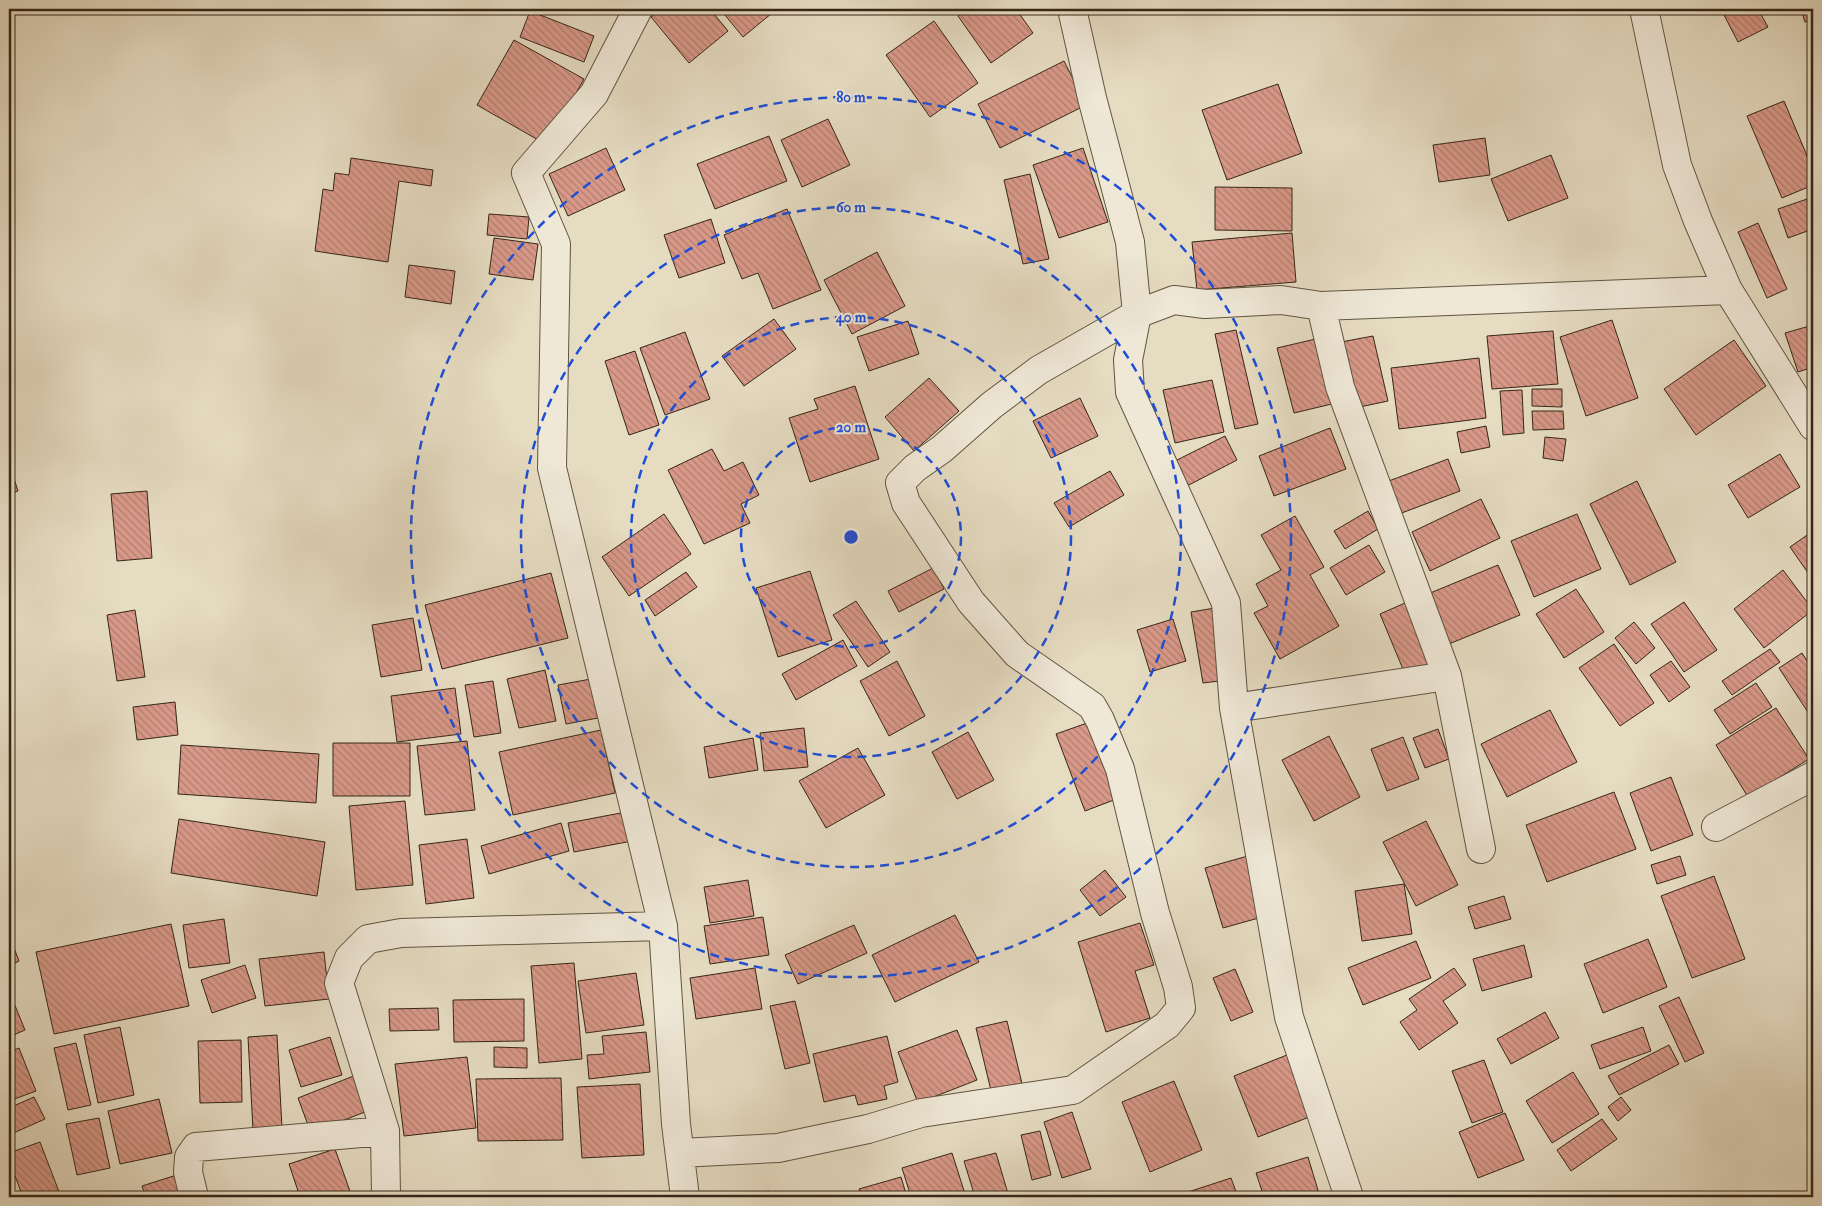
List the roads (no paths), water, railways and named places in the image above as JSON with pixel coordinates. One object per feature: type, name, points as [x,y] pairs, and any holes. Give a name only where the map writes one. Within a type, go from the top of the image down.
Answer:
[{"type":"street","points":[[638,9],[594,94],[526,173],[556,244],[552,468],[663,926],[676,1124],[685,1197]]},
{"type":"street","points":[[1072,9],[1092,98],[1130,242],[1137,314],[1128,360],[1130,392],[1226,604],[1234,708],[1289,1017],[1349,1197]]},
{"type":"street","points":[[1644,9],[1676,165],[1698,221],[1728,290],[1813,426]]},
{"type":"street","points":[[680,1153],[778,1148],[868,1129],[921,1113],[1074,1090],[1167,1024],[1181,1008],[1178,988],[1154,913],[1120,769],[1100,720],[1092,706],[1017,654],[971,602],[906,503],[900,483],[915,468],[942,449],[992,405],[1039,370],[1137,314],[1174,300],[1205,304],[1280,300],[1321,306],[1728,290]]},
{"type":"street","points":[[1321,306],[1340,387],[1447,676],[1481,849]]},
{"type":"street","points":[[1234,708],[1447,676]]},
{"type":"street","points":[[1716,827],[1813,776]]},
{"type":"street","points":[[386,1197],[385,1131],[339,984],[350,958],[368,939],[401,933],[663,926]]},
{"type":"street","points":[[194,1197],[188,1172],[189,1157],[196,1147],[385,1131]]}]
